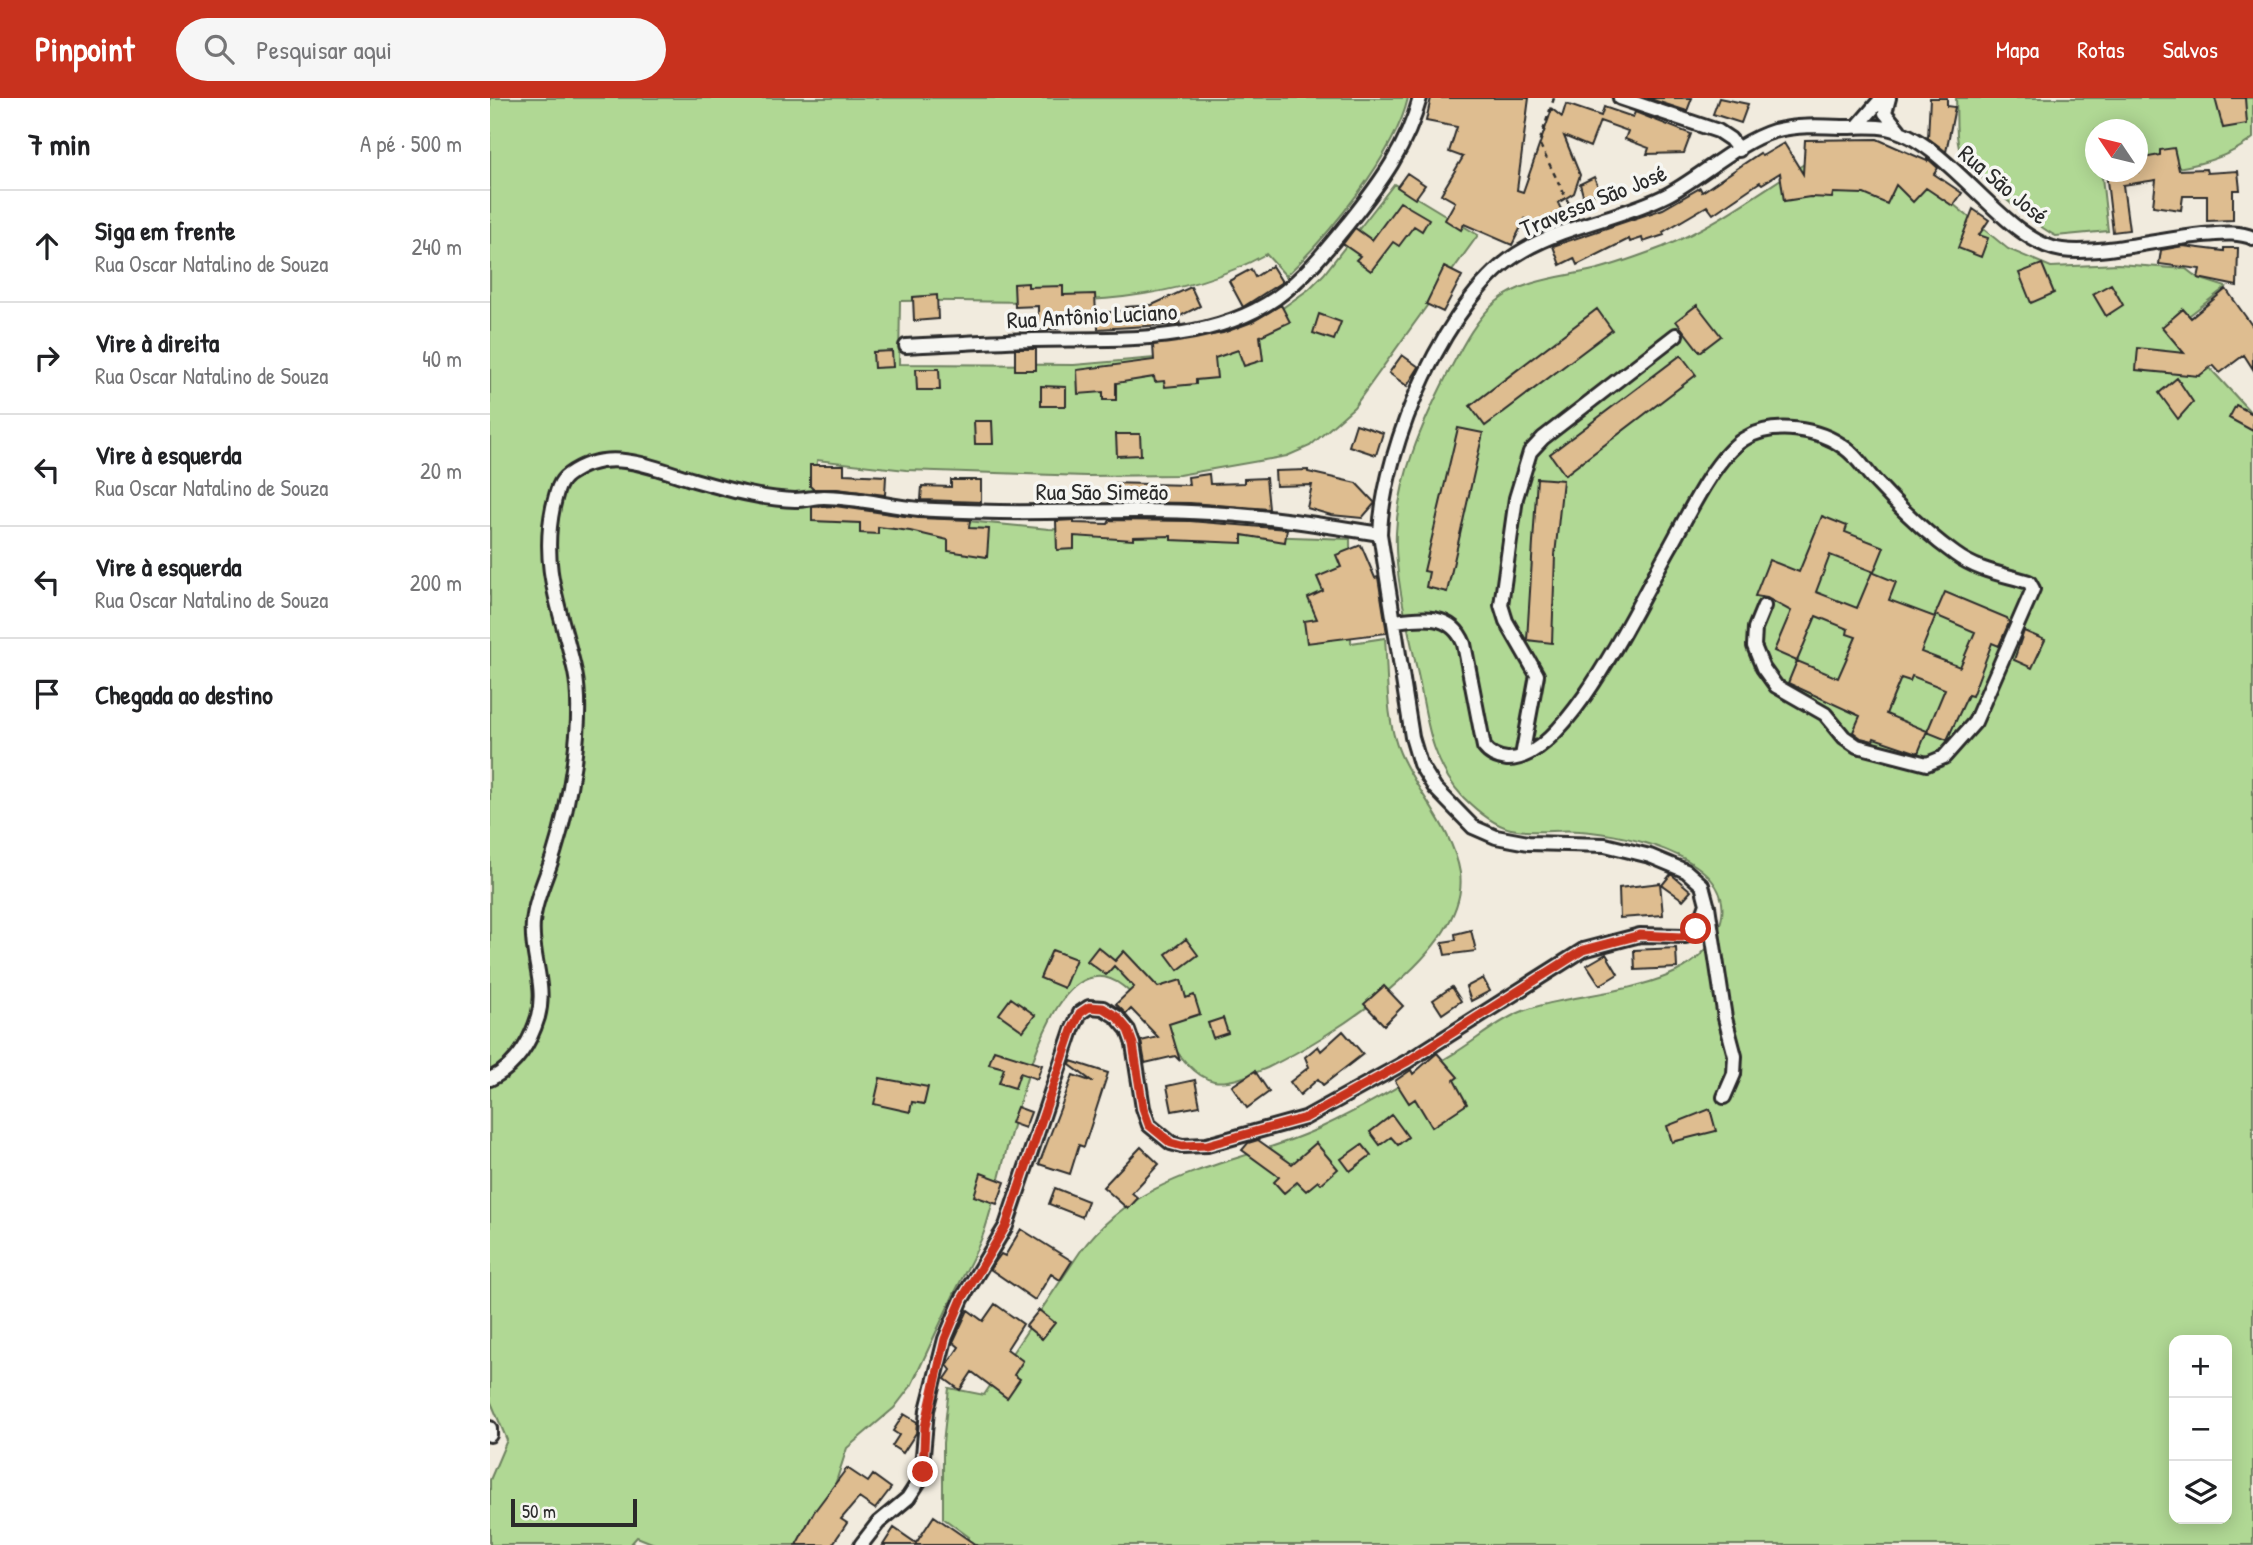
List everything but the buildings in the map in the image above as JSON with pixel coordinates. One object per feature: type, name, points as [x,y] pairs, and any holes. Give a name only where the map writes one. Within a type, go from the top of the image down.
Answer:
[{"type":"street","name":"Rua Antônio Luciano","points":[[906,346],[1167,334],[1212,326],[1256,309],[1289,288],[1367,200],[1401,151],[1410,133],[1420,98]]},
{"type":"street","points":[[1620,98],[1717,131],[1730,139],[1739,150]]},
{"type":"street","points":[[1857,127],[1882,98]]},
{"type":"street","points":[[1889,98],[1885,109],[1886,118],[1905,134]]},
{"type":"street","name":"Rua São José","points":[[1739,150],[1773,131],[1806,126],[1873,126],[1905,134],[1931,150],[2031,236],[2058,249],[2099,248],[2221,233],[2253,238]]},
{"type":"street","name":"Travessa São José","points":[[1707,904],[1705,890],[1693,876],[1650,856],[1592,843],[1511,841],[1473,827],[1448,803],[1426,774],[1412,737],[1380,534],[1384,496],[1404,423],[1456,321],[1483,284],[1507,261],[1546,239],[1643,207],[1684,186],[1739,150]]},
{"type":"street","points":[[1522,756],[1536,675],[1506,621],[1501,605],[1514,509],[1525,461],[1543,438],[1676,335]]},
{"type":"street","points":[[1395,621],[1432,618],[1457,630],[1464,644],[1484,747],[1489,754],[1504,759],[1522,756],[1538,748],[1590,690],[1712,476],[1732,448],[1754,434],[1780,429],[1797,430],[1839,444],[1857,459],[1904,511],[1955,554],[1988,571],[2029,582],[2033,589],[1975,722],[1944,757],[1927,764],[1857,746],[1844,737],[1825,714],[1776,686],[1759,661],[1754,646],[1755,628],[1764,606]]},
{"type":"street","name":"Rua São Simeão","points":[[490,1079],[514,1062],[524,1048],[541,1005],[541,985],[532,939],[533,921],[536,904],[559,837],[578,734],[580,706],[575,673],[550,579],[548,543],[554,502],[564,478],[596,462],[624,460],[752,494],[796,500],[824,497],[919,509],[1188,511],[1254,515],[1380,534]]},
{"type":"street","points":[[1707,904],[1725,1018],[1735,1056],[1734,1074],[1724,1097]]},
{"type":"street","points":[[861,1545],[878,1523],[908,1498],[921,1478],[929,1402],[945,1339],[962,1299],[1006,1226],[1072,1030],[1082,1011],[1093,1006],[1103,1008],[1128,1030],[1136,1058],[1143,1108],[1154,1130],[1182,1146],[1207,1145],[1286,1126],[1336,1102],[1408,1061],[1583,950],[1640,935],[1686,936],[1700,923],[1707,904]]},
{"type":"street","points":[[490,1429],[490,1434]]},
{"type":"path","points":[[1554,98],[1539,137],[1540,149],[1581,227]]},
{"type":"green space","points":[[490,98],[1408,98],[1401,120],[1375,169],[1340,217],[1286,276],[1266,254],[1223,274],[1134,296],[1041,302],[900,301],[899,364],[1074,365],[1155,358],[1267,319],[1309,289],[1324,274],[1394,184],[1478,235],[1354,407],[1310,446],[1287,456],[1179,475],[1086,476],[906,470],[817,460],[813,506],[1049,529],[1350,539],[1351,643],[1385,638],[1389,712],[1395,740],[1407,768],[1450,841],[1460,873],[1457,903],[1443,932],[1420,961],[1390,989],[1324,1036],[1267,1068],[1241,1078],[1214,1081],[1197,1073],[1181,1057],[1133,995],[1116,982],[1098,977],[1078,984],[1061,1002],[1032,1062],[984,1232],[911,1386],[894,1408],[847,1448],[834,1488],[801,1545],[657,1545],[637,1537],[630,1545],[490,1545],[490,1480],[507,1440],[490,1400]]},
{"type":"green space","points":[[1956,98],[2253,98],[2253,138],[2220,157],[2161,170],[2148,172],[2148,119],[2085,119],[2085,182],[2103,182],[2108,231],[2056,236],[2047,230],[2002,196],[1974,169],[1959,148]]},
{"type":"green space","points":[[1832,147],[1921,178],[2008,249],[2051,267],[2118,264],[2186,269],[2198,278],[2226,287],[2173,328],[2253,415],[2253,1545],[964,1545],[969,1537],[943,1518],[943,1443],[949,1388],[984,1395],[1080,1252],[1105,1224],[1132,1202],[1161,1186],[1191,1173],[1287,1141],[1338,1119],[1458,1051],[1516,1014],[1540,1005],[1657,980],[1682,968],[1703,952],[1718,930],[1722,906],[1715,885],[1700,869],[1678,855],[1652,845],[1601,833],[1511,829],[1491,821],[1463,797],[1444,771],[1432,741],[1403,606],[1397,569],[1396,533],[1406,472],[1429,413],[1468,337],[1496,302],[1519,288],[1606,267],[1655,250],[1729,213]]},
{"type":"route","points":[[923,1472],[925,1427],[945,1339],[962,1299],[1006,1226],[1072,1030],[1082,1011],[1093,1006],[1103,1008],[1117,1017],[1128,1030],[1136,1058],[1140,1095],[1149,1125],[1171,1143],[1182,1146],[1207,1145],[1253,1131],[1286,1126],[1357,1091],[1408,1061],[1567,957],[1600,943],[1640,935],[1682,937],[1696,929]]}]
